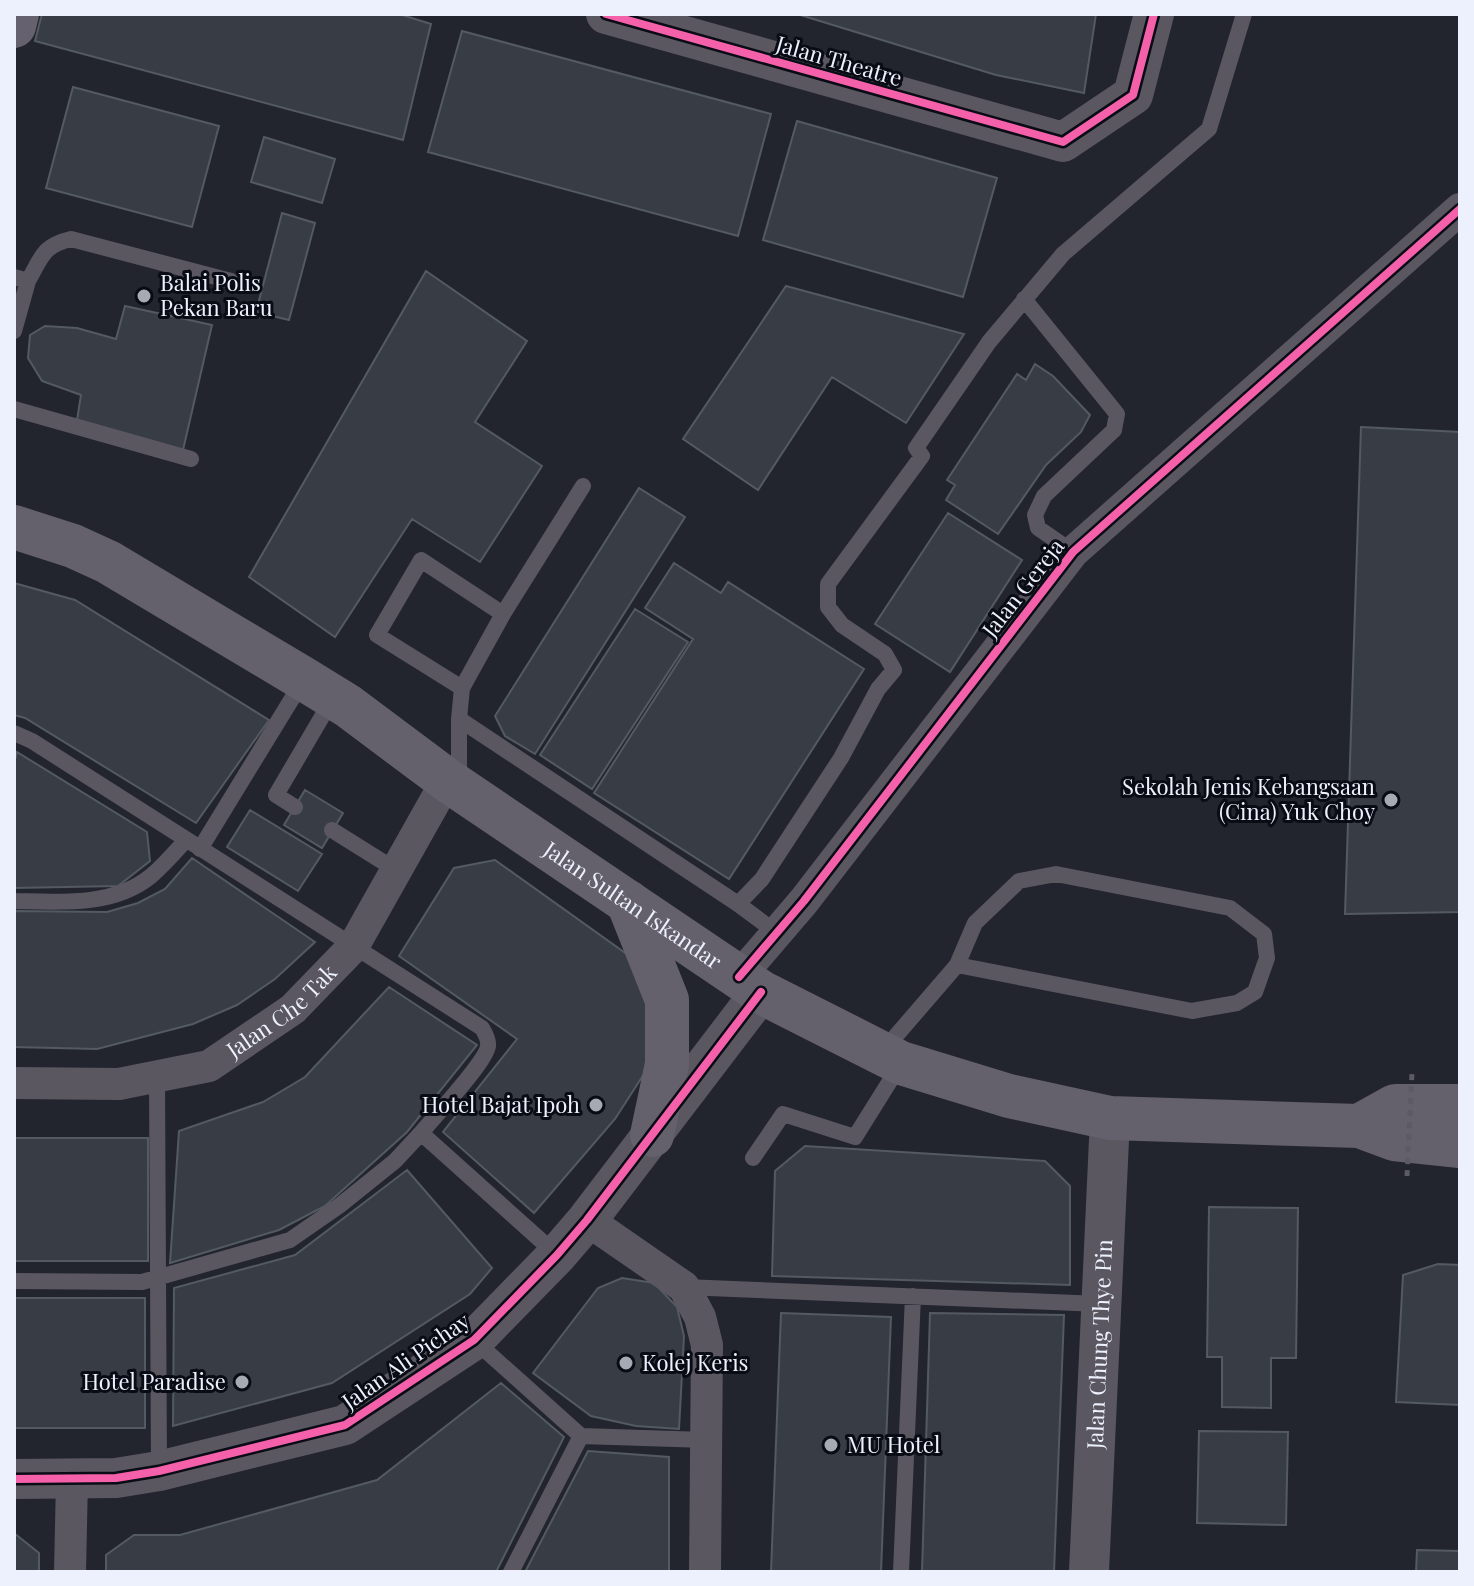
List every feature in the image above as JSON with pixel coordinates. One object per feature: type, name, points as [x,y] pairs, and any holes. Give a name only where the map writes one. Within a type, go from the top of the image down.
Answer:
[{"type":"highway","name":"Jalan Sultan Iskandar","points":[[14,527],[73,546],[108,562],[348,706],[453,785],[750,984],[891,1058],[1009,1096],[1110,1118],[1359,1126],[1394,1139],[1460,1146]]},
{"type":"highway","points":[[628,902],[667,1000],[667,1064],[652,1135]]},
{"type":"highway","points":[[1359,1126],[1395,1106],[1460,1106]]},
{"type":"main road","points":[[14,26],[17,14]]},
{"type":"street","name":"Jalan Theatre","points":[[606,14],[1063,142],[1133,95],[1154,14]]},
{"type":"street","name":"Jalan Gereja","points":[[750,984],[777,933],[1073,552],[1460,209]]},
{"type":"street","name":"Jalan Che Tak","points":[[14,1083],[119,1084],[209,1066],[293,1009],[353,947],[396,870],[453,785]]},
{"type":"street","name":"Jalan Ali Pichay","points":[[14,1479],[116,1478],[159,1471],[345,1425],[474,1340],[587,1220],[652,1135],[750,984]]},
{"type":"street","name":"Jalan Chung Thye Pin","points":[[1089,1572],[1110,1118]]},
{"type":"street","points":[[587,1220],[684,1287],[700,1317],[707,1345],[705,1572]]},
{"type":"street","points":[[70,1572],[72,1480]]},
{"type":"lane","points":[[738,904],[762,879],[841,758],[878,689],[894,670],[885,654],[842,625],[828,607],[828,584],[922,456],[916,448],[989,342],[1024,299],[1063,254],[1209,129],[1244,14]]},
{"type":"lane","points":[[14,331],[21,279],[46,249],[71,239],[231,281]]},
{"type":"lane","points":[[1024,299],[1117,414],[1114,430],[1044,496],[1035,515],[1038,528],[1073,552]]},
{"type":"lane","points":[[14,409],[191,459]]},
{"type":"lane","points":[[453,785],[462,688],[503,614],[583,486]]},
{"type":"lane","points":[[462,688],[377,635],[421,560],[503,614]]},
{"type":"lane","points":[[295,807],[276,795],[318,688]]},
{"type":"lane","points":[[14,901],[93,901],[124,892],[151,876],[193,844],[318,688]]},
{"type":"lane","points":[[459,719],[777,933]]},
{"type":"lane","points":[[14,733],[32,741],[482,1028],[488,1047],[480,1062],[421,1133],[384,1170],[290,1240],[142,1282],[14,1281]]},
{"type":"lane","points":[[332,830],[396,870]]},
{"type":"lane","points":[[753,1158],[783,1114],[855,1137],[891,1058],[957,965],[975,923],[1019,881],[1056,874],[1230,908],[1264,934],[1267,958],[1255,992],[1237,1003],[1192,1011],[957,965]]},
{"type":"lane","points":[[157,1077],[159,1471]]},
{"type":"lane","points":[[421,1133],[557,1255]]},
{"type":"lane","points":[[684,1287],[1101,1304]]},
{"type":"lane","points":[[901,1572],[913,1296]]},
{"type":"lane","points":[[474,1340],[581,1436],[706,1440]]},
{"type":"lane","points":[[511,1572],[581,1436]]},
{"type":"path","points":[[1407,1176],[1412,1073]]},
{"type":"building","points":[[42,14],[399,14],[431,24],[403,140],[35,41]]},
{"type":"building","points":[[797,14],[1096,14],[1084,93],[996,75]]},
{"type":"building","points":[[462,31],[771,114],[738,236],[428,152]]},
{"type":"building","points":[[73,87],[219,126],[192,227],[46,188]]},
{"type":"building","points":[[797,121],[997,178],[963,297],[763,240]]},
{"type":"building","points":[[264,137],[335,159],[322,203],[251,182]]},
{"type":"building","points":[[282,213],[315,223],[289,320],[256,312]]},
{"type":"building","points":[[426,271],[527,341],[475,422],[542,466],[480,562],[412,519],[335,637],[249,577]]},
{"type":"building","points":[[786,286],[964,334],[906,423],[832,377],[758,490],[683,439]]},
{"type":"building","points":[[125,306],[212,325],[183,450],[77,420],[81,395],[42,381],[28,358],[30,335],[45,326],[77,328],[116,339]]},
{"type":"building","points":[[1035,364],[1053,376],[1090,415],[1081,432],[1046,465],[998,534],[946,500],[955,485],[947,480],[1017,374],[1026,380]]},
{"type":"building","points":[[1361,427],[1460,432],[1460,912],[1345,914]]},
{"type":"building","points":[[639,488],[685,517],[535,754],[505,736],[495,716]]},
{"type":"building","points":[[948,513],[1022,560],[950,672],[875,624]]},
{"type":"building","points":[[674,563],[721,593],[728,582],[864,669],[729,879],[594,793],[693,639],[645,608]]},
{"type":"building","points":[[14,583],[75,600],[269,720],[196,823],[25,718],[14,715]]},
{"type":"building","points":[[635,609],[688,642],[592,789],[540,755]]},
{"type":"building","points":[[17,752],[147,832],[150,861],[118,886],[14,888],[14,763]]},
{"type":"building","points":[[305,790],[343,813],[322,848],[284,825]]},
{"type":"building","points":[[250,810],[322,854],[298,891],[227,847]]},
{"type":"building","points":[[192,858],[315,942],[275,979],[237,1005],[193,1024],[97,1049],[14,1047],[14,911],[107,912],[138,903],[165,889]]},
{"type":"building","points":[[495,860],[628,955],[652,998],[653,1060],[615,1119],[534,1213],[443,1132],[517,1039],[399,956],[454,868]]},
{"type":"building","points":[[389,987],[477,1045],[407,1132],[325,1206],[279,1230],[170,1263],[179,1131],[263,1102],[305,1077]]},
{"type":"building","points":[[14,1138],[148,1138],[148,1261],[14,1261]]},
{"type":"building","points":[[805,1146],[1045,1161],[1070,1186],[1070,1285],[772,1276],[775,1171]]},
{"type":"building","points":[[407,1170],[492,1268],[470,1294],[332,1383],[173,1426],[174,1288],[295,1255]]},
{"type":"building","points":[[1209,1207],[1298,1208],[1296,1358],[1271,1358],[1271,1408],[1222,1407],[1222,1357],[1207,1357]]},
{"type":"building","points":[[1438,1264],[1460,1265],[1460,1405],[1396,1402],[1403,1275]]},
{"type":"building","points":[[622,1278],[654,1283],[677,1307],[684,1336],[679,1429],[636,1426],[591,1416],[533,1373],[598,1288]]},
{"type":"building","points":[[14,1298],[145,1298],[145,1428],[14,1428]]},
{"type":"building","name":"MU Hotel","points":[[781,1313],[891,1317],[881,1572],[771,1572]]},
{"type":"building","points":[[930,1313],[1064,1315],[1054,1572],[922,1572]]},
{"type":"building","points":[[501,1383],[564,1437],[496,1572],[106,1572],[106,1555],[134,1535],[180,1535],[377,1480]]},
{"type":"building","points":[[1199,1431],[1288,1432],[1286,1525],[1197,1523]]},
{"type":"building","points":[[588,1451],[669,1457],[669,1572],[525,1572]]},
{"type":"building","points":[[14,1533],[39,1553],[39,1572],[14,1572]]},
{"type":"building","points":[[1417,1550],[1460,1551],[1460,1572],[1416,1572]]},
{"type":"cycle path","points":[[606,14],[1063,142],[1133,95],[1154,14]]},
{"type":"cycle path","points":[[739,977],[804,901],[1073,552],[1460,209]]},
{"type":"cycle path","points":[[14,1479],[116,1478],[159,1471],[345,1425],[474,1340],[557,1255],[761,992]]},
{"type":"place","name":"Balai Polis Pekan Baru","points":[[144,296]]},
{"type":"place","name":"Sekolah Jenis Kebangsaan (Cina) Yuk Choy","points":[[1391,800]]},
{"type":"place","name":"Hotel Bajat Ipoh","points":[[596,1105]]},
{"type":"place","name":"Kolej Keris","points":[[626,1363]]},
{"type":"place","name":"Hotel Paradise","points":[[242,1382]]},
{"type":"place","name":"MU Hotel","points":[[831,1445]]}]
